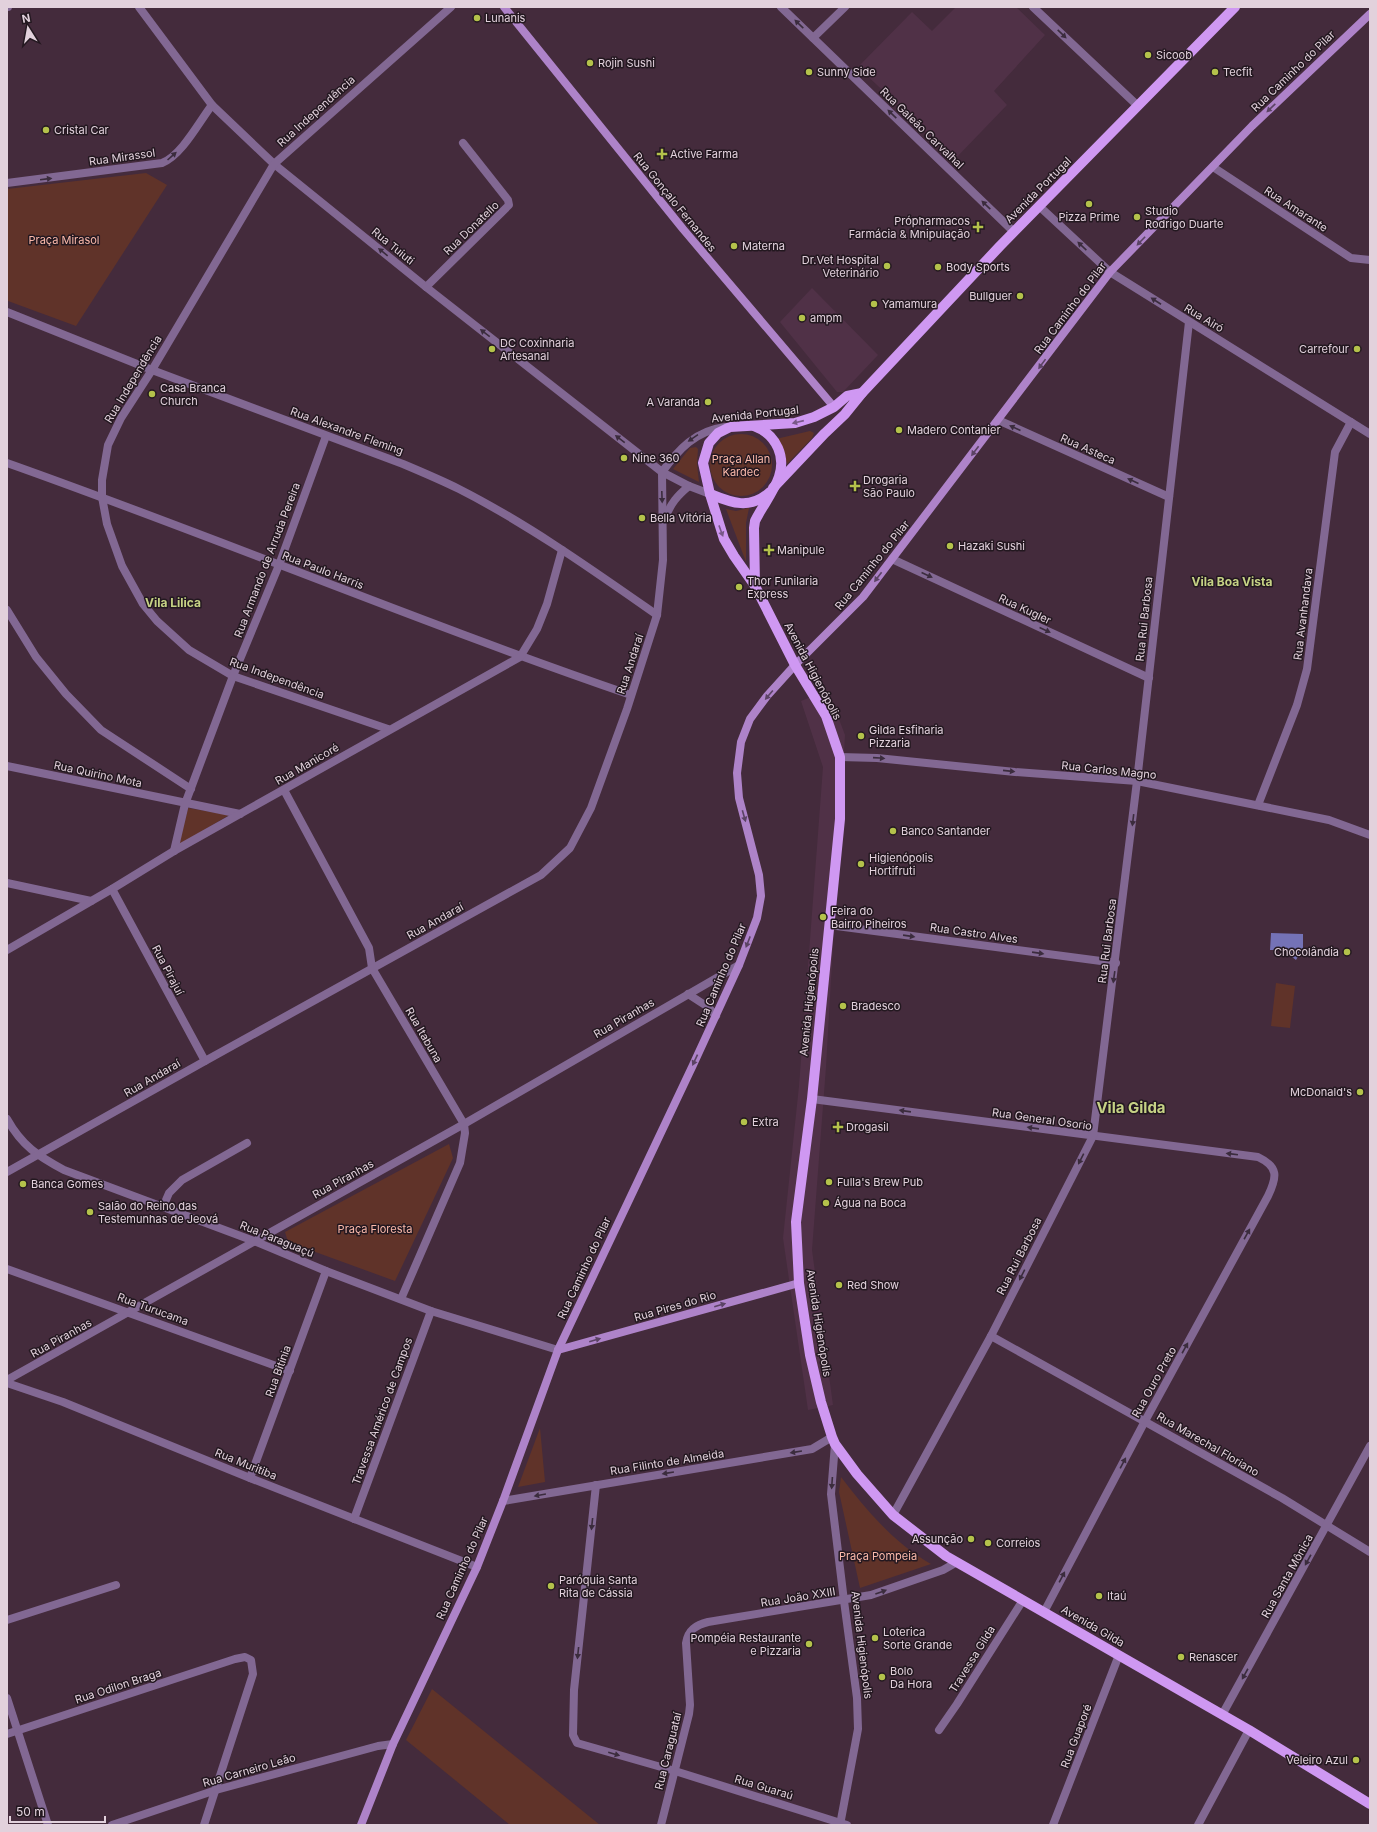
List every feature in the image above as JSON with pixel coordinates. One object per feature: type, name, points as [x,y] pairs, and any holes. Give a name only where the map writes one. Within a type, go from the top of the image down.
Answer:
[{"type":"main road","name":"Rua Gonçalo Fernandes","points":[[504,7],[682,229],[834,406]]},
{"type":"main road","name":"Avenida Portugal","points":[[710,494],[734,503],[744,504],[759,500],[773,489],[825,433],[845,414],[862,393],[1014,232],[1235,7]]},
{"type":"main road","name":"Rua Caminho do Pilar","points":[[361,1825],[393,1744],[477,1567],[503,1501],[558,1350],[716,1016],[739,965],[757,918],[760,896],[759,875],[753,845],[739,798],[737,773],[741,742],[750,719],[795,666],[854,608],[1110,272],[1252,126],[1370,14]]},
{"type":"main road","name":"Avenida Portugal","points":[[730,426],[794,423],[814,417],[834,406],[846,396],[862,393]]},
{"type":"main road","points":[[825,433],[836,418],[834,406]]},
{"type":"main road","points":[[752,425],[769,434],[776,444],[781,456],[780,475],[773,489]]},
{"type":"main road","points":[[710,494],[703,463],[704,456],[713,438],[730,426]]},
{"type":"main road","name":"Avenida Higienópolis","points":[[755,586],[754,528],[758,515],[773,489]]},
{"type":"main road","name":"Avenida Higienópolis","points":[[710,494],[724,539],[755,586],[795,666],[826,716],[840,757],[840,819],[812,1099],[796,1222],[799,1283],[810,1355],[821,1402],[833,1440]]},
{"type":"main road","name":"Rua Pires do Rio","points":[[558,1350],[799,1283]]},
{"type":"main road","name":"Avenida Gilda","points":[[833,1440],[857,1474],[893,1515],[946,1556],[1249,1730],[1370,1804]]},
{"type":"street","name":"Rua Tuiuti","points":[[139,7],[212,105],[274,164],[426,287],[662,472]]},
{"type":"street","name":"Rua Independência","points":[[388,729],[233,676],[189,650],[143,604],[122,566],[107,524],[102,497],[105,460],[113,433],[121,418],[152,370],[274,164],[450,7]]},
{"type":"street","name":"Rua Galeão Carvalhal","points":[[781,7],[1014,232]]},
{"type":"street","points":[[814,38],[845,7]]},
{"type":"street","points":[[1033,7],[1138,106]]},
{"type":"street","name":"Rua Mirassol","points":[[7,183],[162,163],[174,156],[212,105]]},
{"type":"street","name":"Rua Donatello","points":[[426,287],[510,205],[508,200],[463,143]]},
{"type":"street","name":"Rua Amarante","points":[[1213,167],[1350,258],[1370,260]]},
{"type":"street","name":"Rua Airó","points":[[1039,206],[1110,272],[1370,434]]},
{"type":"street","name":"Rua Alexandre Fleming","points":[[7,312],[152,370],[403,464],[460,489],[562,550],[657,615]]},
{"type":"street","name":"Rua Rui Barbosa","points":[[893,1515],[991,1336],[1092,1136],[1116,963],[1189,322]]},
{"type":"street","name":"Rua Asteca","points":[[998,420],[1169,497]]},
{"type":"street","name":"Rua Avanhandava","points":[[1258,805],[1297,705],[1307,669],[1335,452],[1351,422]]},
{"type":"street","name":"Avenida Portugal","points":[[710,494],[689,486],[662,472],[676,453],[692,438],[705,431],[730,426]]},
{"type":"street","name":"Rua Armando de Arruda Pereira","points":[[174,851],[185,804],[233,676],[278,565],[326,436]]},
{"type":"street","name":"Rua Paulo Harris","points":[[7,463],[102,497],[520,656],[631,695]]},
{"type":"street","name":"Rua Andaraí","points":[[7,1172],[541,875],[570,848],[591,808],[631,695],[657,615],[663,560],[662,472]]},
{"type":"street","name":"Rua Andaraí","points":[[663,522],[670,505],[676,497],[689,486]]},
{"type":"street","name":"Rua Manicoré","points":[[7,950],[174,851],[284,790],[388,729],[520,656],[537,629],[547,604],[562,550]]},
{"type":"street","name":"Rua Kugler","points":[[892,559],[1149,678]]},
{"type":"street","points":[[7,610],[36,657],[66,694],[101,730],[191,789]]},
{"type":"street","name":"Rua Carlos Magno","points":[[840,757],[877,758],[1015,772],[1137,781],[1336,822],[1370,835]]},
{"type":"street","name":"Rua Quirino Mota","points":[[7,766],[185,804],[240,814]]},
{"type":"street","name":"Rua Itabuna","points":[[284,790],[369,948],[372,968],[464,1124]]},
{"type":"street","points":[[7,883],[91,901]]},
{"type":"street","name":"Rua Pirajuí","points":[[112,889],[205,1061]]},
{"type":"street","name":"Rua Castro Alves","points":[[829,925],[1116,963]]},
{"type":"street","name":"Rua Piranhas","points":[[7,1382],[254,1241],[464,1124],[739,965]]},
{"type":"street","points":[[688,994],[708,1007],[716,1016]]},
{"type":"street","name":"Rua General Osorio","points":[[812,1099],[1258,1157],[1270,1162]]},
{"type":"street","name":"Rua Paraguaçú","points":[[7,1118],[20,1138],[37,1156],[64,1170],[254,1241],[326,1271],[431,1311],[558,1350]]},
{"type":"street","points":[[401,1299],[460,1163],[465,1133],[464,1124]]},
{"type":"street","points":[[163,1207],[169,1193],[182,1180],[246,1144]]},
{"type":"street","name":"Rua Ouro Preto","points":[[1044,1612],[1145,1421],[1268,1196],[1273,1185],[1275,1173],[1270,1162]]},
{"type":"street","name":"Rua Turucama","points":[[7,1269],[290,1371]]},
{"type":"street","name":"Rua Bitínia","points":[[250,1478],[326,1271]]},
{"type":"street","name":"Travessa Américo de Campos","points":[[354,1519],[431,1311]]},
{"type":"street","name":"Rua Marechal Floriano","points":[[991,1336],[1282,1498],[1370,1552]]},
{"type":"street","name":"Rua Muritiba","points":[[7,1382],[70,1404],[250,1478],[477,1567]]},
{"type":"street","name":"Rua Filinto de Almeida","points":[[503,1501],[812,1449],[833,1440]]},
{"type":"street","name":"Avenida Higienópolis","points":[[833,1440],[831,1494],[857,1698],[858,1730],[842,1824]]},
{"type":"street","name":"Rua Santa Mônica","points":[[1222,1715],[1370,1446]]},
{"type":"street","name":"Rua Guaraú","points":[[596,1485],[574,1690],[574,1739],[577,1743],[675,1771],[842,1824]]},
{"type":"street","name":"Rua João XXIII","points":[[688,1634],[696,1626],[708,1622],[871,1596],[943,1570],[957,1562]]},
{"type":"street","points":[[7,1620],[116,1585]]},
{"type":"street","name":"Travessa Gilda","points":[[939,1730],[1023,1600]]},
{"type":"street","name":"Rua Caraguataí","points":[[661,1825],[690,1705],[686,1649],[688,1634]]},
{"type":"street","name":"Rua Guaporé","points":[[1053,1825],[1119,1656]]},
{"type":"street","name":"Rua Odilon Braga","points":[[7,1734],[245,1657],[251,1660],[253,1674],[216,1790]]},
{"type":"street","points":[[7,1698],[48,1825]]},
{"type":"street","points":[[1198,1825],[1249,1730]]},
{"type":"street","name":"Rua Carneiro Leão","points":[[112,1825],[216,1790],[378,1746],[393,1744]]},
{"type":"street","points":[[204,1825],[216,1790]]},
{"type":"shaded area","points":[[956,7],[1016,7],[1045,35],[994,91],[1007,105],[955,159],[858,67],[912,12],[932,31]]},
{"type":"shaded area","points":[[812,288],[878,355],[843,392],[837,392],[780,322]]},
{"type":"shaded area","name":"Feira do Bairro Piheiros","points":[[828,690],[845,735],[826,1067],[812,1250],[833,1405],[808,1410],[783,1238],[799,1086],[823,767],[801,701]]},
{"type":"shaded area","points":[[1271,933],[1303,934],[1303,948],[1296,960],[1283,950],[1270,950]]},
{"type":"green space","name":"Praça Mirasol","points":[[146,173],[167,185],[76,326],[8,301],[7,189]]},
{"type":"green space","name":"Praça Allan Kardec","points":[[810,431],[814,433],[812,438],[787,464],[785,456],[776,439]]},
{"type":"green space","name":"Praça Allan Kardec","points":[[735,434],[747,434],[763,443],[770,453],[772,465],[770,477],[763,487],[747,496],[735,496],[724,491],[715,482],[710,471],[710,459],[715,448],[724,439]]},
{"type":"green space","name":"Praça Allan Kardec","points":[[696,447],[698,449],[697,464],[699,482],[673,469],[690,448]]},
{"type":"green space","name":"Praça Allan Kardec","points":[[749,508],[746,523],[746,562],[726,509],[736,511]]},
{"type":"green space","points":[[188,808],[229,815],[179,845]]},
{"type":"green space","points":[[1276,983],[1295,986],[1290,1028],[1271,1026]]},
{"type":"green space","name":"Praça Floresta","points":[[449,1144],[453,1158],[395,1281],[288,1242],[285,1232]]},
{"type":"green space","points":[[540,1428],[545,1482],[518,1487]]},
{"type":"green space","name":"Praça Pompeia","points":[[841,1477],[871,1514],[893,1536],[905,1547],[931,1564],[860,1588],[839,1492]]},
{"type":"green space","points":[[432,1689],[600,1825],[510,1825],[406,1740]]},
{"type":"place","name":"Lunanis","points":[[477,18]]},
{"type":"place","name":"Sicoob","points":[[1148,55]]},
{"type":"place","name":"Rojin Sushi","points":[[590,63]]},
{"type":"place","name":"Sunny Side","points":[[809,72]]},
{"type":"place","name":"Tecfit","points":[[1215,72]]},
{"type":"place","name":"Cristal Car","points":[[46,130]]},
{"type":"place","name":"Active Farma","points":[[662,154]]},
{"type":"place","name":"Pizza Prime","points":[[1089,204]]},
{"type":"place","name":"Studio Rodrigo Duarte","points":[[1137,217]]},
{"type":"place","name":"Própharmacos Farmácia & Mnipulação","points":[[978,227]]},
{"type":"place","name":"Materna","points":[[734,246]]},
{"type":"place","name":"Dr.Vet Hospital Veterinário","points":[[887,266]]},
{"type":"place","name":"Body Sports","points":[[938,267]]},
{"type":"place","name":"Bullguer","points":[[1020,296]]},
{"type":"place","name":"Yamamura","points":[[874,304]]},
{"type":"place","name":"ampm","points":[[802,318]]},
{"type":"place","name":"DC Coxinharia Artesanal","points":[[492,349]]},
{"type":"place","name":"Carrefour","points":[[1357,349]]},
{"type":"place","name":"Casa Branca Church","points":[[152,394]]},
{"type":"place","name":"A Varanda","points":[[708,402]]},
{"type":"place","name":"Madero Contanier","points":[[899,430]]},
{"type":"place","name":"Nine 360","points":[[624,458]]},
{"type":"place","name":"Drogaria São Paulo","points":[[855,486]]},
{"type":"place","name":"Bella Vitória","points":[[642,518]]},
{"type":"place","name":"Hazaki Sushi","points":[[950,546]]},
{"type":"place","name":"Manipule","points":[[769,550]]},
{"type":"place","name":"Thor Funilaria Express","points":[[739,587]]},
{"type":"place","name":"Gilda Esfiharia Pizzaria","points":[[861,736]]},
{"type":"place","name":"Banco Santander","points":[[893,831]]},
{"type":"place","name":"Higienópolis Hortifruti","points":[[861,864]]},
{"type":"place","name":"Feira do Bairro Piheiros","points":[[823,917]]},
{"type":"place","name":"Chocolândia","points":[[1347,952]]},
{"type":"place","name":"Bradesco","points":[[843,1006]]},
{"type":"place","name":"McDonald's","points":[[1360,1092]]},
{"type":"place","name":"Extra","points":[[744,1122]]},
{"type":"place","name":"Drogasil","points":[[838,1127]]},
{"type":"place","name":"Fulla's Brew Pub","points":[[829,1182]]},
{"type":"place","name":"Banca Gomes","points":[[23,1184]]},
{"type":"place","name":"Água na Boca","points":[[826,1203]]},
{"type":"place","name":"Salão do Reino das Testemunhas de Jeová","points":[[90,1212]]},
{"type":"place","name":"Red Show","points":[[839,1285]]},
{"type":"place","name":"Assunção","points":[[971,1539]]},
{"type":"place","name":"Correios","points":[[988,1543]]},
{"type":"place","name":"Paróquia Santa Rita de Cássia","points":[[551,1586]]},
{"type":"place","name":"Itaú","points":[[1099,1596]]},
{"type":"place","name":"Loterica Sorte Grande","points":[[875,1638]]},
{"type":"place","name":"Pompéia Restaurante e Pizzaria","points":[[809,1644]]},
{"type":"place","name":"Renascer","points":[[1181,1657]]},
{"type":"place","name":"Bolo Da Hora","points":[[882,1677]]},
{"type":"place","name":"Veleiro Azul","points":[[1356,1760]]},
{"type":"district","name":"Vila Boa Vista","points":[[1232,582]]},
{"type":"district","name":"Vila Lilica","points":[[173,603]]},
{"type":"district","name":"Vila Gilda","points":[[1131,1108]]}]
